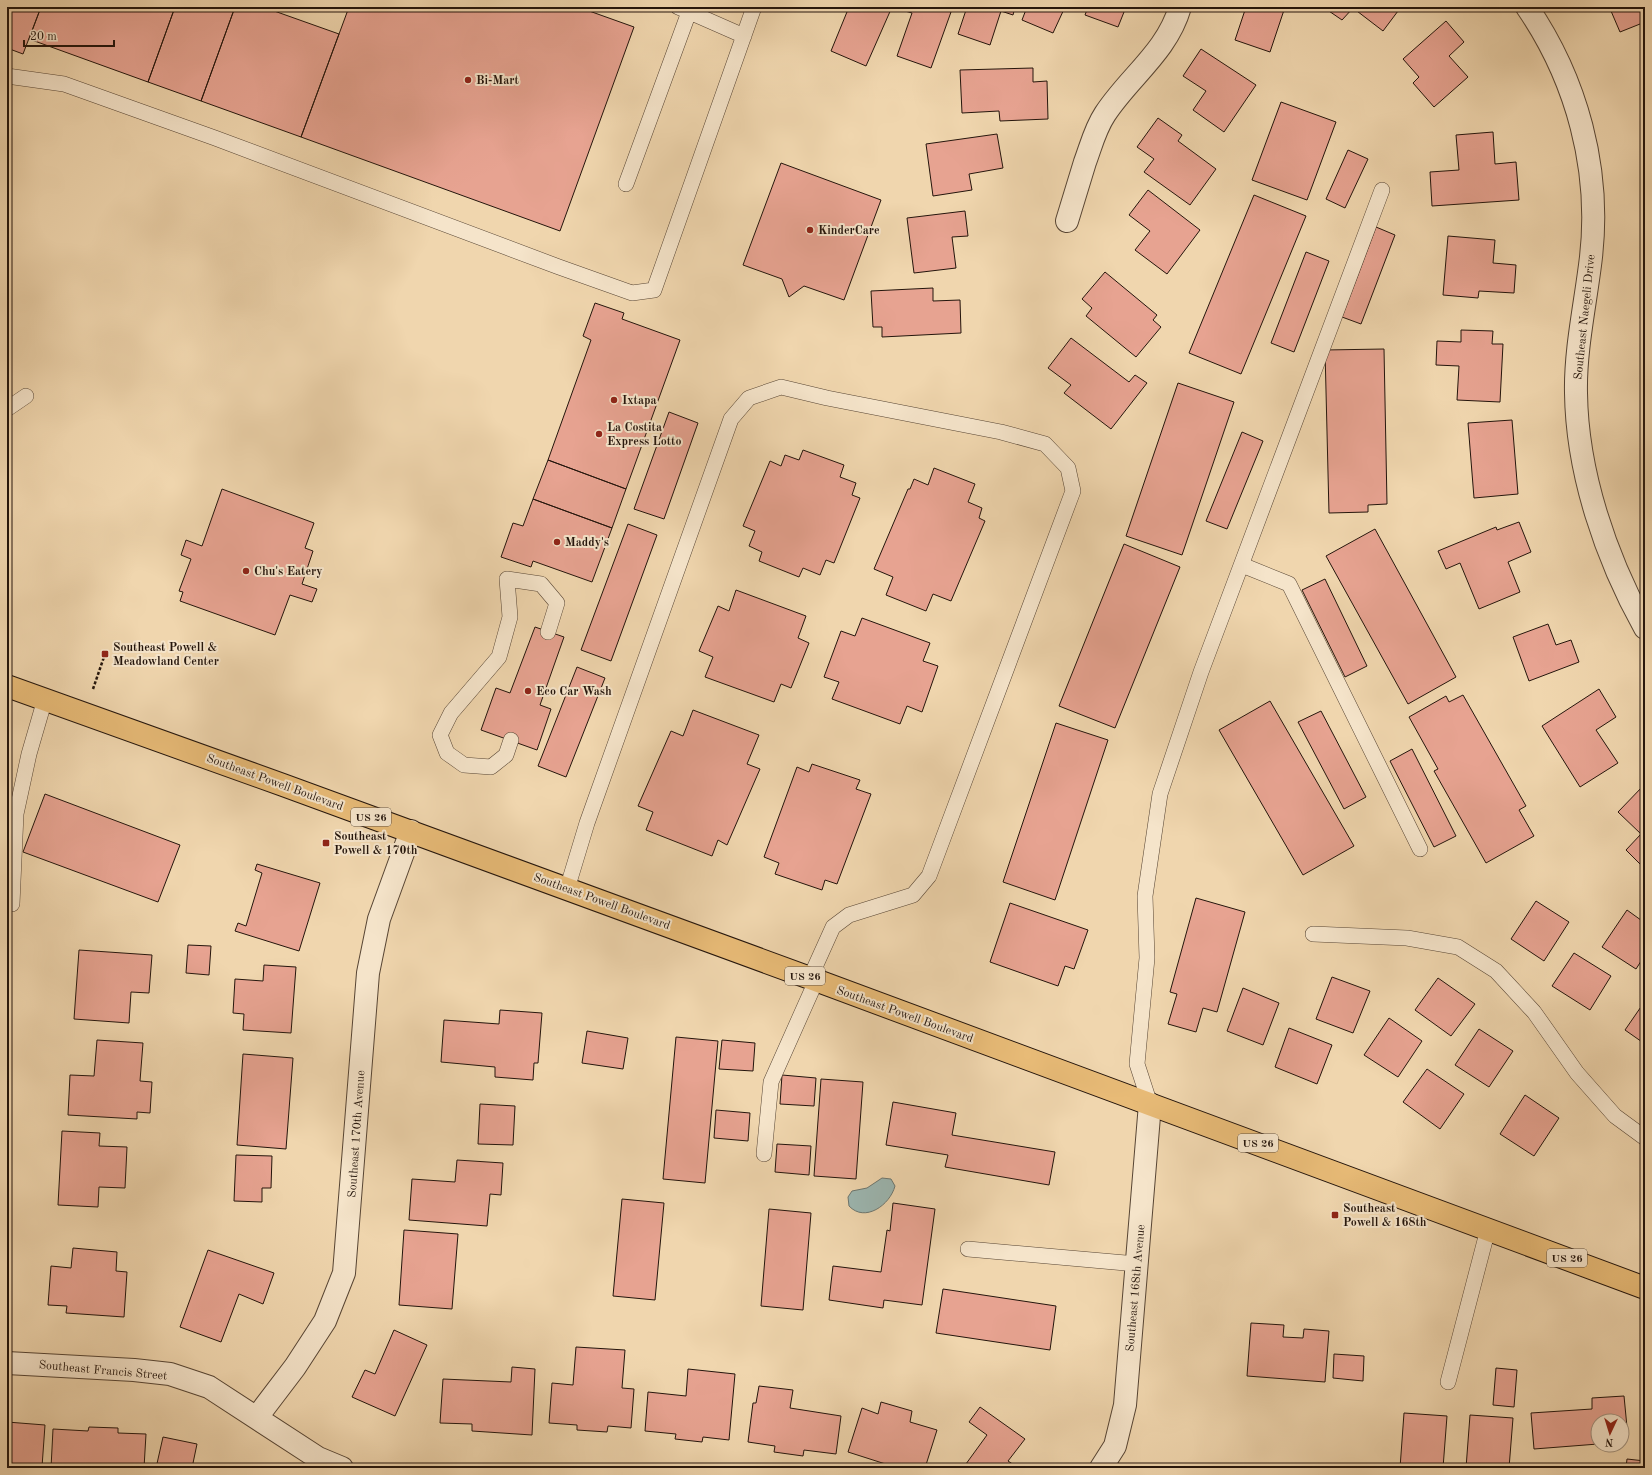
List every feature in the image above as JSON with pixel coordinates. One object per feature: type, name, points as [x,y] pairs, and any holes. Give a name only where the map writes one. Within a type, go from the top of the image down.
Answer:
[{"type":"main road","name":"Southeast Powell Boulevard","points":[[7,686],[85,713],[813,979],[1645,1288]]},
{"type":"street","points":[[1066,221],[1094,134],[1104,115],[1117,97],[1149,63],[1166,39],[1177,18],[1180,7]]},
{"type":"street","name":"Southeast Naegeli Drive","points":[[1527,7],[1562,70],[1576,104],[1584,135],[1592,184],[1593,224],[1591,255],[1576,386],[1577,414],[1581,445],[1596,515],[1621,581],[1645,628]]},
{"type":"street","name":"Southeast 170th Avenue","points":[[257,1418],[295,1367],[325,1321],[344,1273],[368,972],[379,919],[411,832]]},
{"type":"street","name":"Southeast 168th Avenue","points":[[1101,1468],[1115,1446],[1125,1405],[1150,1104]]},
{"type":"street","name":"Southeast Francis Street","points":[[7,1362],[134,1370],[170,1374],[209,1387],[318,1458],[342,1468]]},
{"type":"lane","points":[[7,76],[64,84],[215,138],[632,293],[654,290],[754,7]]},
{"type":"lane","points":[[626,184],[684,10],[744,36]]},
{"type":"lane","points":[[1150,1104],[1137,1064],[1147,958],[1145,896],[1160,794],[1201,672],[1382,190]]},
{"type":"lane","points":[[567,889],[587,823],[731,419],[749,398],[782,387],[827,398],[1002,432],[1045,444],[1068,468],[1073,491],[929,876],[913,895],[849,916],[833,928],[771,1082],[764,1154]]},
{"type":"lane","points":[[7,409],[26,396]]},
{"type":"lane","points":[[1242,565],[1289,584],[1420,849]]},
{"type":"lane","points":[[511,740],[506,755],[491,767],[464,765],[447,753],[440,735],[450,713],[499,657],[510,617],[507,579],[541,584],[557,602],[548,632]]},
{"type":"lane","points":[[12,904],[16,814],[29,754],[45,699]]},
{"type":"lane","points":[[1313,934],[1407,938],[1458,947],[1496,971],[1534,1012],[1577,1073],[1614,1116],[1645,1138]]},
{"type":"lane","points":[[1448,1382],[1488,1229]]},
{"type":"lane","points":[[968,1249],[1137,1264]]},
{"type":"path","points":[[85,713],[105,654]]},
{"type":"water","points":[[882,1178],[891,1179],[895,1186],[888,1200],[876,1210],[869,1212],[862,1213],[855,1211],[849,1206],[848,1197],[852,1191],[867,1188]]},
{"type":"building","points":[[7,7],[41,7],[23,54],[7,48]]},
{"type":"building","points":[[41,7],[175,7],[148,82],[29,39]]},
{"type":"building","points":[[175,7],[235,7],[201,101],[148,82]]},
{"type":"building","points":[[235,7],[263,7],[339,34],[301,137],[201,101]]},
{"type":"building","name":"Bi-Mart","points":[[349,7],[578,7],[634,27],[560,231],[301,137]]},
{"type":"building","points":[[849,7],[892,7],[866,66],[831,51]]},
{"type":"building","points":[[906,7],[942,7],[941,9],[951,12],[931,68],[897,56],[912,13],[905,11]]},
{"type":"building","points":[[967,7],[1015,7],[1013,15],[1001,11],[990,45],[958,34]]},
{"type":"building","points":[[1027,7],[1065,7],[1053,33],[1022,20]]},
{"type":"building","points":[[1088,7],[1126,7],[1118,27],[1085,15]]},
{"type":"building","points":[[1246,7],[1285,7],[1270,52],[1235,40]]},
{"type":"building","points":[[1327,7],[1401,7],[1383,31],[1353,8],[1342,20],[1326,9]]},
{"type":"building","points":[[1619,7],[1645,7],[1645,22],[1620,32],[1611,11]]},
{"type":"building","points":[[1446,21],[1464,42],[1449,56],[1468,77],[1434,107],[1413,83],[1419,77],[1403,59]]},
{"type":"building","points":[[1201,49],[1256,85],[1224,132],[1193,110],[1206,91],[1183,76]]},
{"type":"building","points":[[1033,68],[1033,82],[1047,81],[1048,119],[1000,121],[999,111],[962,113],[960,70]]},
{"type":"building","points":[[1642,83],[1645,83],[1645,132]]},
{"type":"building","points":[[1281,102],[1336,122],[1307,200],[1252,180]]},
{"type":"building","points":[[1158,118],[1182,135],[1178,141],[1216,169],[1190,205],[1144,172],[1154,159],[1137,147]]},
{"type":"building","points":[[1493,132],[1495,164],[1516,162],[1519,200],[1432,206],[1430,172],[1459,170],[1456,135]]},
{"type":"building","points":[[997,134],[1003,168],[969,174],[972,190],[933,196],[926,144]]},
{"type":"building","points":[[1348,150],[1368,159],[1345,208],[1326,199]]},
{"type":"building","points":[[781,163],[881,200],[844,300],[804,286],[789,297],[782,279],[743,265]]},
{"type":"building","points":[[1148,190],[1200,230],[1167,274],[1135,250],[1150,231],[1129,215]]},
{"type":"building","points":[[1254,195],[1306,216],[1241,374],[1189,353]]},
{"type":"building","points":[[965,211],[968,236],[952,237],[956,268],[914,273],[907,218]]},
{"type":"building","points":[[1376,227],[1395,235],[1361,324],[1342,317]]},
{"type":"building","points":[[1448,236],[1495,240],[1493,263],[1516,265],[1514,293],[1479,291],[1478,298],[1443,295]]},
{"type":"building","points":[[1306,252],[1329,261],[1294,352],[1271,343]]},
{"type":"building","points":[[1105,272],[1157,315],[1153,320],[1161,327],[1136,357],[1086,316],[1092,308],[1082,299]]},
{"type":"building","points":[[933,288],[933,301],[960,300],[961,333],[882,337],[882,327],[873,327],[871,291]]},
{"type":"building","name":"Ixtapa","points":[[595,303],[624,313],[622,319],[680,340],[626,489],[548,460],[591,340],[583,336]]},
{"type":"building","points":[[1461,330],[1493,331],[1492,344],[1503,344],[1500,402],[1457,400],[1459,366],[1436,365],[1437,341],[1461,342]]},
{"type":"building","points":[[1071,338],[1129,382],[1135,375],[1147,383],[1111,429],[1064,393],[1071,385],[1048,368]]},
{"type":"building","points":[[1384,349],[1387,504],[1368,505],[1368,512],[1329,513],[1325,350]]},
{"type":"building","points":[[1178,383],[1234,402],[1182,555],[1126,536]]},
{"type":"building","points":[[669,412],[698,423],[664,519],[634,509]]},
{"type":"building","points":[[1512,420],[1518,494],[1474,498],[1468,423]]},
{"type":"building","points":[[1242,432],[1263,441],[1227,529],[1206,521]]},
{"type":"building","points":[[803,450],[844,465],[840,477],[856,483],[852,495],[860,498],[834,563],[826,560],[820,575],[803,568],[799,577],[759,561],[762,552],[749,546],[755,531],[743,526],[770,461],[781,466],[785,455],[799,460]]},
{"type":"building","points":[[548,460],[626,489],[612,528],[533,499]]},
{"type":"building","points":[[934,468],[975,484],[968,502],[982,508],[979,518],[985,521],[951,601],[933,594],[926,611],[886,595],[893,577],[874,569],[908,489],[910,489],[914,479],[928,485]]},
{"type":"building","name":"Chu's Eatery","points":[[222,489],[314,523],[305,548],[313,551],[302,584],[317,589],[312,602],[290,595],[275,635],[180,601],[183,592],[179,591],[191,559],[181,555],[186,540],[202,546]]},
{"type":"building","name":"Maddy's","points":[[533,499],[612,528],[592,582],[533,561],[531,567],[501,557],[513,523],[523,526]]},
{"type":"building","points":[[1519,522],[1531,552],[1508,562],[1520,592],[1479,609],[1460,563],[1446,569],[1438,551],[1496,527],[1497,530]]},
{"type":"building","points":[[628,524],[657,535],[611,661],[581,650]]},
{"type":"building","points":[[1375,529],[1456,677],[1408,704],[1326,556]]},
{"type":"building","points":[[1124,544],[1180,567],[1115,728],[1059,706]]},
{"type":"building","points":[[1325,579],[1367,666],[1345,677],[1302,590]]},
{"type":"building","points":[[736,590],[806,616],[798,638],[809,643],[791,688],[781,684],[774,702],[705,677],[713,657],[699,651],[718,606],[729,611]]},
{"type":"building","points":[[862,618],[930,643],[923,661],[938,666],[922,712],[907,706],[900,724],[832,699],[839,682],[824,677],[841,631],[855,636]]},
{"type":"building","points":[[1548,624],[1556,645],[1571,640],[1579,662],[1529,681],[1513,637]]},
{"type":"building","name":"Eco Car Wash","points":[[535,627],[564,637],[540,705],[551,709],[537,750],[481,730],[496,688],[510,693]]},
{"type":"building","points":[[577,667],[605,678],[566,777],[538,766]]},
{"type":"building","points":[[1599,689],[1616,717],[1596,730],[1618,763],[1580,787],[1542,726]]},
{"type":"building","points":[[1463,695],[1526,806],[1519,810],[1534,836],[1486,863],[1434,771],[1438,769],[1409,717],[1446,696],[1449,702]]},
{"type":"building","points":[[1270,701],[1354,846],[1303,875],[1219,730]]},
{"type":"building","points":[[693,710],[759,735],[747,764],[760,769],[727,845],[718,840],[712,856],[646,830],[653,812],[638,806],[671,731],[683,736]]},
{"type":"building","points":[[1321,711],[1366,797],[1344,809],[1298,722]]},
{"type":"building","points":[[1056,723],[1108,740],[1055,900],[1003,882]]},
{"type":"building","points":[[1412,749],[1456,836],[1434,847],[1390,761]]},
{"type":"building","points":[[812,764],[860,780],[856,789],[871,794],[837,884],[825,880],[822,890],[775,874],[779,863],[764,857],[797,767],[809,772]]},
{"type":"building","points":[[1644,785],[1645,869],[1626,850],[1641,834],[1618,812]]},
{"type":"building","points":[[45,794],[180,845],[158,902],[23,852]]},
{"type":"building","points":[[257,864],[320,883],[299,951],[235,931],[238,923],[246,926],[262,873],[255,870]]},
{"type":"building","points":[[1196,898],[1245,912],[1217,1012],[1203,1008],[1196,1032],[1168,1024],[1177,994],[1170,992]]},
{"type":"building","points":[[1536,901],[1569,922],[1544,961],[1511,939]]},
{"type":"building","points":[[1010,903],[1088,930],[1074,969],[1065,966],[1058,986],[990,962]]},
{"type":"building","points":[[1627,910],[1645,923],[1645,955],[1636,969],[1602,947]]},
{"type":"building","points":[[188,945],[211,946],[209,975],[186,973]]},
{"type":"building","points":[[79,950],[152,955],[149,993],[131,992],[129,1023],[74,1019]]},
{"type":"building","points":[[1574,953],[1611,976],[1590,1010],[1552,986]]},
{"type":"building","points":[[264,965],[296,967],[291,1033],[243,1030],[244,1014],[233,1013],[235,979],[263,981]]},
{"type":"building","points":[[1332,977],[1370,991],[1353,1033],[1316,1019]]},
{"type":"building","points":[[1438,978],[1475,1004],[1451,1036],[1415,1010]]},
{"type":"building","points":[[1243,988],[1279,1003],[1263,1045],[1227,1031]]},
{"type":"building","points":[[1645,1001],[1645,1044],[1625,1030]]},
{"type":"building","points":[[500,1010],[542,1013],[538,1063],[534,1063],[533,1080],[495,1077],[495,1067],[441,1062],[444,1020],[499,1024]]},
{"type":"building","points":[[1389,1018],[1422,1041],[1398,1077],[1364,1055]]},
{"type":"building","points":[[1289,1028],[1332,1045],[1317,1084],[1275,1067]]},
{"type":"building","points":[[1479,1029],[1513,1051],[1489,1087],[1455,1065]]},
{"type":"building","points":[[587,1031],[628,1038],[623,1069],[582,1063]]},
{"type":"building","points":[[676,1037],[718,1041],[705,1183],[663,1179]]},
{"type":"building","points":[[97,1040],[143,1043],[140,1081],[152,1082],[150,1113],[137,1112],[137,1119],[68,1115],[70,1075],[94,1076]]},
{"type":"building","points":[[722,1040],[755,1043],[753,1071],[719,1069]]},
{"type":"building","points":[[243,1054],[293,1058],[286,1149],[237,1145]]},
{"type":"building","points":[[1427,1069],[1464,1094],[1440,1129],[1403,1102]]},
{"type":"building","points":[[782,1075],[816,1078],[814,1106],[780,1104]]},
{"type":"building","points":[[821,1079],[863,1082],[856,1179],[814,1176]]},
{"type":"building","points":[[1525,1095],[1559,1118],[1534,1156],[1500,1134]]},
{"type":"building","points":[[893,1102],[956,1113],[952,1135],[1055,1152],[1049,1185],[945,1167],[948,1155],[886,1145]]},
{"type":"building","points":[[480,1104],[515,1106],[513,1145],[478,1144]]},
{"type":"building","points":[[716,1110],[750,1113],[748,1141],[714,1138]]},
{"type":"building","points":[[62,1131],[100,1133],[99,1146],[127,1147],[125,1188],[99,1187],[98,1207],[58,1205]]},
{"type":"building","points":[[777,1144],[811,1146],[809,1175],[775,1172]]},
{"type":"building","points":[[236,1155],[272,1156],[271,1188],[262,1188],[262,1202],[234,1201]]},
{"type":"building","points":[[457,1160],[503,1163],[501,1195],[490,1194],[487,1226],[409,1220],[412,1179],[455,1182]]},
{"type":"building","points":[[622,1199],[664,1203],[655,1300],[613,1296]]},
{"type":"building","points":[[893,1203],[935,1209],[922,1305],[884,1300],[883,1308],[829,1300],[833,1266],[881,1272],[887,1230],[890,1231]]},
{"type":"building","points":[[769,1209],[811,1213],[803,1310],[761,1306]]},
{"type":"building","points":[[404,1230],[458,1234],[452,1309],[399,1305]]},
{"type":"building","points":[[73,1248],[117,1252],[116,1271],[127,1272],[124,1317],[66,1313],[67,1306],[48,1305],[51,1266],[71,1268]]},
{"type":"building","points":[[208,1250],[274,1273],[263,1304],[239,1294],[221,1342],[180,1327]]},
{"type":"building","points":[[943,1289],[1056,1306],[1050,1350],[936,1333]]},
{"type":"building","points":[[1251,1323],[1284,1325],[1283,1337],[1303,1338],[1304,1329],[1329,1331],[1325,1382],[1247,1376]]},
{"type":"building","points":[[394,1330],[427,1345],[395,1416],[352,1397],[365,1370],[375,1374]]},
{"type":"building","points":[[576,1347],[625,1350],[622,1388],[634,1389],[631,1428],[608,1426],[607,1432],[577,1430],[577,1425],[549,1423],[552,1383],[573,1385]]},
{"type":"building","points":[[1334,1354],[1364,1356],[1363,1381],[1333,1378]]},
{"type":"building","points":[[512,1367],[535,1369],[532,1435],[472,1431],[472,1424],[440,1423],[443,1379],[511,1382]]},
{"type":"building","points":[[1496,1368],[1517,1370],[1514,1407],[1493,1405]]},
{"type":"building","points":[[688,1369],[735,1374],[729,1440],[703,1437],[702,1442],[675,1439],[676,1434],[645,1431],[648,1392],[686,1396]]},
{"type":"building","points":[[759,1386],[793,1390],[790,1408],[841,1416],[836,1454],[804,1450],[803,1456],[774,1452],[775,1446],[748,1442],[753,1403],[756,1403]]},
{"type":"building","points":[[1624,1396],[1626,1413],[1590,1413],[1590,1445],[1534,1449],[1531,1413],[1592,1409],[1592,1398]]},
{"type":"building","points":[[881,1402],[912,1411],[910,1422],[937,1430],[925,1468],[898,1468],[848,1452],[862,1408],[878,1414]]},
{"type":"building","points":[[980,1407],[1025,1439],[1008,1461],[1014,1465],[1012,1468],[963,1468],[987,1435],[969,1422]]},
{"type":"building","points":[[1404,1413],[1447,1416],[1443,1468],[1400,1468]]},
{"type":"building","points":[[1470,1415],[1513,1418],[1509,1468],[1466,1468]]},
{"type":"building","points":[[7,1422],[45,1425],[42,1467],[7,1468]]},
{"type":"building","points":[[89,1427],[118,1428],[118,1433],[146,1434],[144,1468],[51,1468],[53,1429],[88,1431]]},
{"type":"building","points":[[163,1437],[197,1444],[192,1468],[156,1468]]},
{"type":"building","points":[[1627,1459],[1645,1461],[1645,1468],[1626,1468]]},
{"type":"place","name":"Bi-Mart","points":[[468,80]]},
{"type":"place","name":"KinderCare","points":[[810,230]]},
{"type":"place","name":"Ixtapa","points":[[614,400]]},
{"type":"place","name":"La Costita Express Lotto","points":[[599,434]]},
{"type":"place","name":"Maddy's","points":[[557,542]]},
{"type":"place","name":"Chu's Eatery","points":[[246,571]]},
{"type":"place","name":"Southeast Powell & Meadowland Center","points":[[105,654]]},
{"type":"place","name":"Eco Car Wash","points":[[528,691]]},
{"type":"place","name":"Southeast Powell & 170th","points":[[326,843]]},
{"type":"place","name":"Southeast Powell & 168th","points":[[1335,1215]]}]
